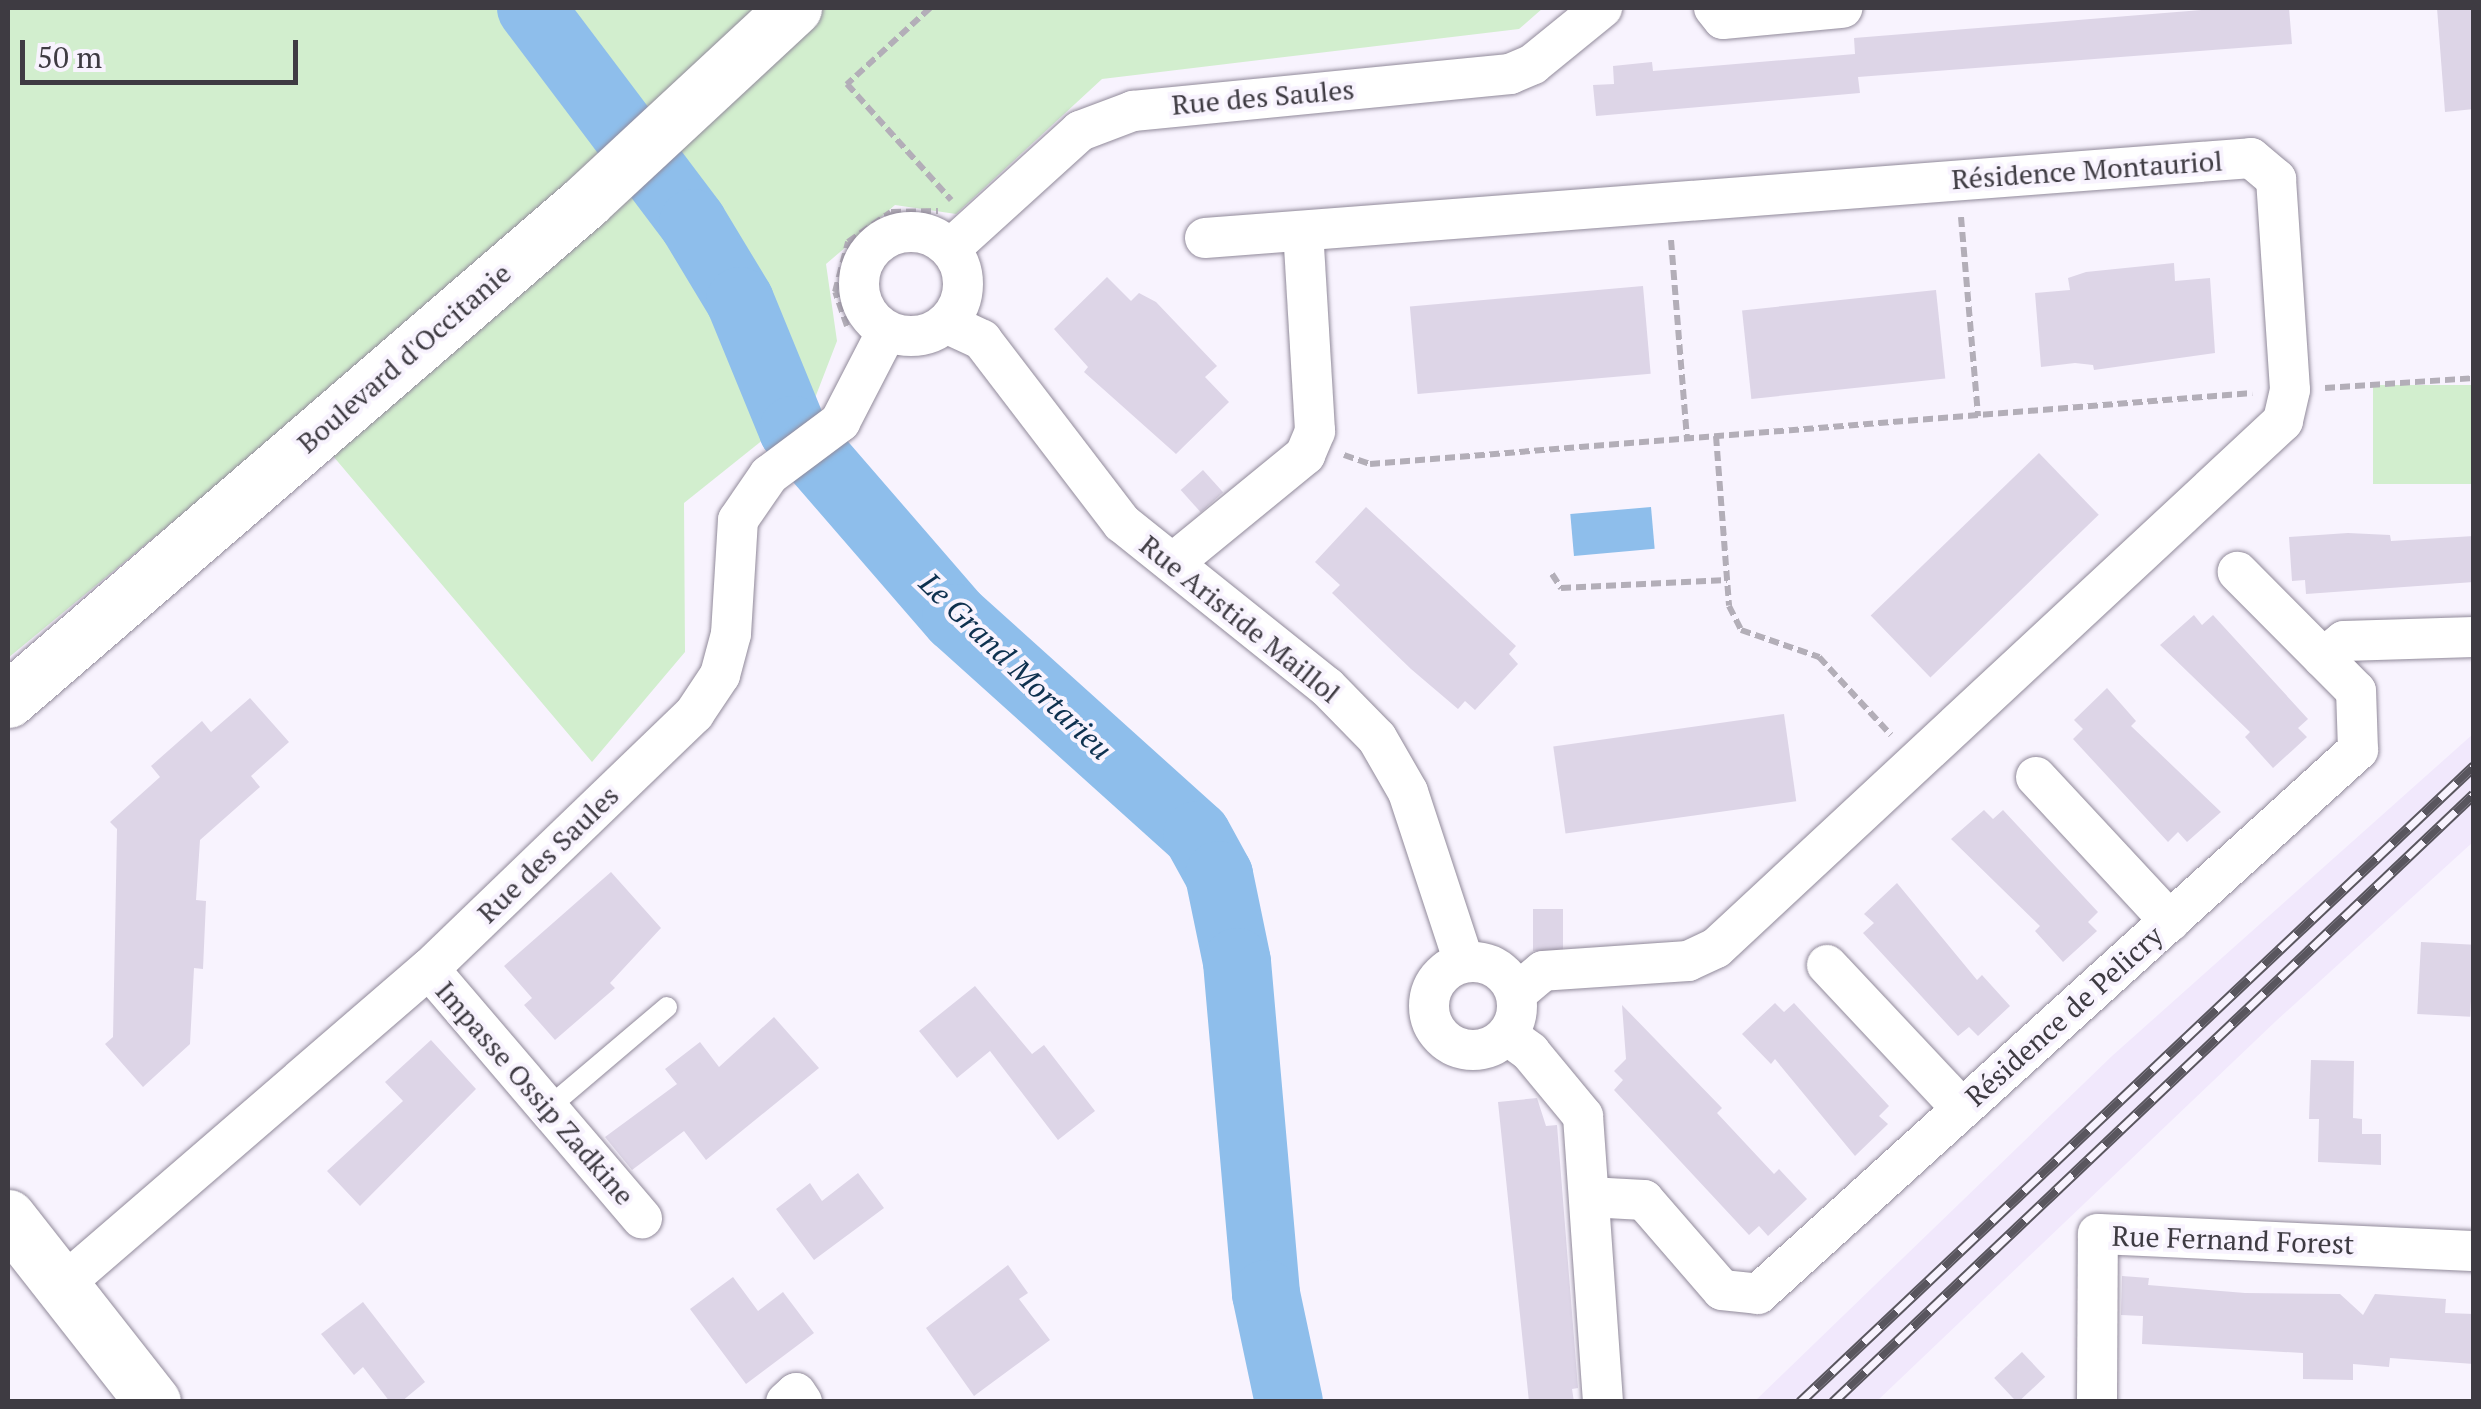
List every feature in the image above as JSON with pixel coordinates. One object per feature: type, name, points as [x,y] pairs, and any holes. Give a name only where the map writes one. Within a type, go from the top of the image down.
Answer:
[{"type":"main road","name":"Boulevard d'Occitanie","points":[[8,700],[586,201],[794,8]]},
{"type":"main road","points":[[8,1217],[153,1402]]},
{"type":"street","name":"Rue des Saules","points":[[950,249],[1080,131],[1133,111],[1510,74],[1533,64],[1602,8]]},
{"type":"street","points":[[1714,8],[1723,18],[1842,8]]},
{"type":"street","name":"Résidence Montauriol","points":[[1205,238],[2251,158],[2276,180],[2290,390],[2283,421],[1716,948],[1688,960],[1544,971],[1516,994]]},
{"type":"street","points":[[909,231],[950,249],[963,287],[946,324],[918,336],[887,331],[859,296],[859,273],[869,252],[887,237],[909,231]]},
{"type":"street","points":[[1173,564],[1305,454],[1315,431],[1303,231]]},
{"type":"street","name":"Rue Aristide Maillol","points":[[946,324],[982,340],[1085,482],[1173,564],[1327,686],[1377,738],[1408,792],[1464,962]]},
{"type":"street","name":"Rue des Saules","points":[[60,1287],[428,969],[694,714],[720,676],[731,634],[738,520],[769,475],[840,422],[887,331]]},
{"type":"street","name":"Résidence de Pelicry","points":[[1588,1197],[1644,1200],[1722,1290],[1758,1294],[2358,750],[2356,691],[2238,572]]},
{"type":"street","points":[[2323,658],[2344,641],[2474,637]]},
{"type":"street","points":[[2036,777],[2170,921]]},
{"type":"street","points":[[1464,962],[1494,967],[1516,994],[1507,1035],[1474,1050],[1456,1046],[1435,1028],[1430,1014],[1434,984],[1464,962]]},
{"type":"street","points":[[1827,966],[1962,1109]]},
{"type":"street","name":"Impasse Ossip Zadkine","points":[[428,969],[642,1218]]},
{"type":"street","points":[[1507,1035],[1530,1052],[1583,1116],[1603,1402]]},
{"type":"street","name":"Rue Fernand Forest","points":[[2097,1402],[2098,1234],[2474,1250]]},
{"type":"street","points":[[786,1402],[796,1394],[802,1402]]},
{"type":"lane","points":[[548,1108],[667,1007]]},
{"type":"path","points":[[930,8],[847,84],[955,205]]},
{"type":"path","points":[[1958,180],[1978,416]]},
{"type":"path","points":[[1668,204],[1687,438]]},
{"type":"path","points":[[1310,443],[1370,464],[2474,378]]},
{"type":"path","points":[[1716,436],[1727,580],[1741,630],[1819,658],[1916,762]]},
{"type":"path","points":[[1552,574],[1561,588],[1727,580]]},
{"type":"shaded area","points":[[2473,734],[2473,842],[2276,1021],[1877,1401],[1755,1401],[2112,1056]]},
{"type":"green space","points":[[8,8],[1543,8],[1519,29],[1102,79],[956,214],[895,205],[826,264],[837,341],[815,398],[684,503],[685,652],[592,762],[300,417],[8,658]]},
{"type":"green space","points":[[2373,385],[2473,385],[2473,484],[2373,484]]},
{"type":"water","points":[[1651,507],[1655,549],[1574,556],[1570,514]]},
{"type":"building","points":[[2226,8],[2289,8],[2292,44],[1858,77],[1860,93],[1596,116],[1593,85],[1614,84],[1613,66],[1652,62],[1653,71],[1855,54],[1854,38]]},
{"type":"building","points":[[2437,8],[2474,8],[2474,109],[2445,112]]},
{"type":"building","points":[[2174,263],[2175,281],[2210,278],[2215,353],[2094,370],[2093,365],[2075,363],[2041,367],[2035,293],[2070,290],[2068,278],[2086,272]]},
{"type":"building","points":[[1107,277],[1131,301],[1139,293],[1156,302],[1217,366],[1205,377],[1229,402],[1176,454],[1084,372],[1088,367],[1054,329]]},
{"type":"building","points":[[1643,286],[1651,374],[1418,394],[1410,306]]},
{"type":"building","points":[[1936,290],[1945,379],[1751,399],[1742,310]]},
{"type":"building","points":[[2039,453],[2099,515],[1930,677],[1871,616]]},
{"type":"building","points":[[1203,470],[1223,492],[1201,512],[1181,490]]},
{"type":"building","points":[[1366,507],[1516,646],[1509,654],[1518,664],[1475,710],[1465,701],[1458,709],[1411,669],[1332,593],[1340,585],[1315,562]]},
{"type":"building","points":[[2390,535],[2391,541],[2474,536],[2474,582],[2306,594],[2305,580],[2292,581],[2289,537]]},
{"type":"building","points":[[2194,615],[2202,625],[2213,615],[2308,719],[2298,728],[2307,737],[2273,768],[2245,737],[2250,732],[2160,645]]},
{"type":"building","points":[[2107,688],[2136,721],[2131,726],[2221,812],[2187,842],[2178,832],[2168,842],[2073,739],[2083,729],[2074,720]]},
{"type":"building","points":[[250,698],[289,742],[251,776],[260,787],[200,840],[196,900],[206,901],[203,969],[194,968],[190,1044],[143,1087],[105,1044],[113,1037],[117,829],[110,822],[160,777],[151,766],[202,721],[211,732]]},
{"type":"building","points":[[1784,714],[1796,801],[1566,834],[1553,746]]},
{"type":"building","points":[[1984,810],[1993,819],[2003,810],[2098,912],[2088,922],[2097,931],[2063,962],[2035,931],[2040,926],[1951,839]]},
{"type":"building","points":[[611,872],[661,928],[610,983],[615,988],[555,1040],[524,1005],[532,998],[504,966]]},
{"type":"building","points":[[1897,883],[1977,980],[1982,975],[2010,1006],[1978,1036],[1969,1027],[1958,1036],[1863,933],[1874,923],[1864,914]]},
{"type":"building","points":[[1533,909],[1563,909],[1563,951],[1533,951]]},
{"type":"building","points":[[2421,942],[2474,945],[2470,1017],[2417,1014]]},
{"type":"building","points":[[975,986],[1032,1054],[1044,1045],[1095,1111],[1058,1140],[990,1051],[957,1078],[919,1031]]},
{"type":"building","points":[[1775,1003],[1784,1012],[1794,1003],[1889,1106],[1879,1116],[1888,1124],[1855,1156],[1775,1059],[1771,1064],[1742,1034]]},
{"type":"building","points":[[1622,1005],[1722,1108],[1717,1113],[1774,1174],[1779,1169],[1807,1199],[1768,1236],[1759,1226],[1749,1235],[1614,1090],[1623,1080],[1614,1071],[1626,1059]]},
{"type":"building","points":[[774,1017],[819,1068],[706,1160],[684,1131],[632,1170],[605,1137],[677,1084],[665,1069],[700,1042],[719,1067]]},
{"type":"building","points":[[431,1040],[476,1089],[360,1206],[327,1171],[403,1101],[385,1082]]},
{"type":"building","points":[[2311,1060],[2354,1061],[2353,1118],[2362,1119],[2362,1134],[2381,1134],[2381,1165],[2318,1162],[2319,1119],[2309,1119]]},
{"type":"building","points":[[1537,1098],[1546,1126],[1557,1125],[1578,1388],[1572,1389],[1574,1402],[1529,1402],[1498,1102]]},
{"type":"building","points":[[858,1173],[884,1208],[814,1260],[776,1209],[810,1183],[822,1201]]},
{"type":"building","points":[[1008,1265],[1028,1293],[1019,1299],[1050,1340],[974,1396],[926,1328]]},
{"type":"building","points":[[2122,1276],[2149,1278],[2148,1285],[2245,1293],[2340,1294],[2363,1315],[2375,1294],[2446,1299],[2445,1313],[2474,1314],[2474,1364],[2390,1358],[2389,1367],[2353,1364],[2353,1380],[2303,1379],[2303,1353],[2142,1344],[2143,1316],[2121,1315]]},
{"type":"building","points":[[733,1277],[758,1311],[783,1292],[814,1333],[746,1384],[690,1309]]},
{"type":"building","points":[[363,1302],[425,1382],[401,1402],[390,1402],[363,1367],[354,1375],[321,1334]]},
{"type":"building","points":[[2022,1352],[2045,1377],[2018,1402],[1994,1378]]},
{"type":"waterway","name":"Le Grand Mortarieu","points":[[531,8],[693,223],[740,301],[793,430],[956,618],[1197,835],[1219,875],[1237,962],[1266,1294],[1289,1402]]},
{"type":"railway","points":[[1800,1402],[2474,766]]},
{"type":"railway","points":[[1833,1402],[2474,794]]}]
